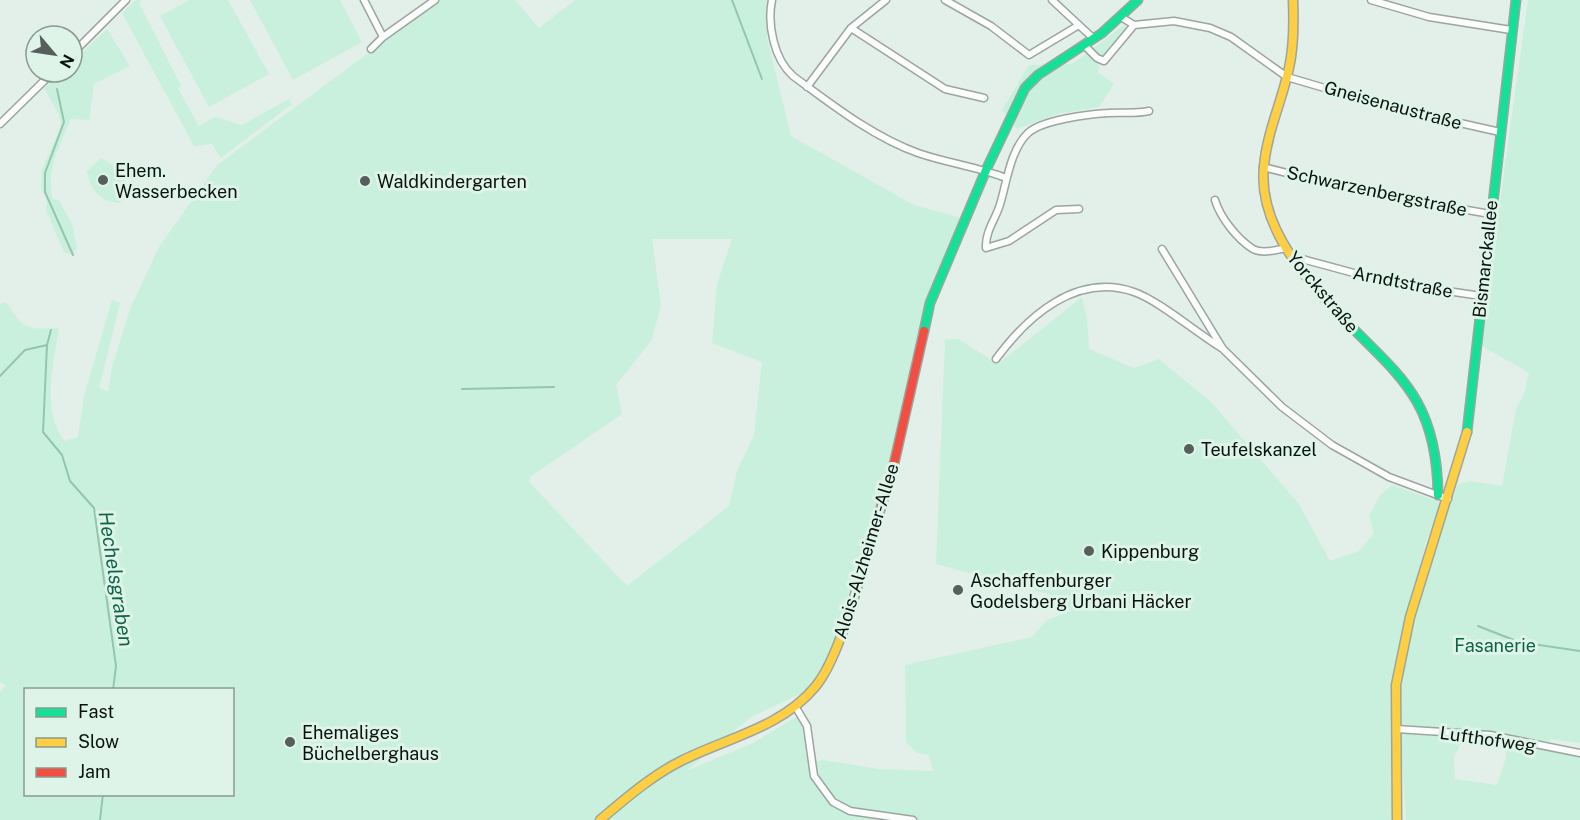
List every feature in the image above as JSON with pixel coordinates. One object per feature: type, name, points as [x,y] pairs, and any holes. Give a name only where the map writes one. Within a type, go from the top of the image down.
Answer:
[{"type":"street","points":[[84,42],[126,0]]},
{"type":"street","points":[[364,0],[383,37]]},
{"type":"street","points":[[371,48],[435,0]]},
{"type":"street","points":[[772,0],[771,18],[774,44],[787,71],[807,87],[849,116],[918,153],[986,170],[1006,178]]},
{"type":"street","points":[[807,87],[851,28],[886,0]]},
{"type":"street","points":[[945,0],[991,26],[1029,56],[1079,25]]},
{"type":"street","points":[[1052,0],[1094,39]]},
{"type":"street","name":"Alois-Alzheimer-Allee","points":[[600,820],[635,791],[680,761],[750,733],[795,705],[815,687],[836,650],[894,464],[930,303],[986,170],[1025,88],[1038,75],[1094,39],[1138,0]]},
{"type":"street","name":"Yorckstraße","points":[[1293,0],[1294,27],[1287,77],[1266,139],[1263,167],[1266,200],[1288,252],[1337,314],[1409,386],[1419,404],[1434,451],[1438,495]]},
{"type":"street","points":[[1371,0],[1429,17],[1511,30]]},
{"type":"street","name":"Bismarckallee","points":[[1397,820],[1396,685],[1410,617],[1468,430],[1490,214],[1516,0]]},
{"type":"street","points":[[1084,45],[1097,58],[1104,61],[1134,25],[1121,17]]},
{"type":"street","name":"Gneisenaustraße","points":[[1134,25],[1174,21],[1210,28],[1231,37],[1287,77],[1393,108],[1500,132]]},
{"type":"street","points":[[851,28],[945,88],[984,98]]},
{"type":"street","points":[[0,124],[41,84]]},
{"type":"street","points":[[1078,208],[1056,210],[1009,241],[986,248],[985,236],[1001,204],[1006,178],[1021,142],[1029,131],[1057,120],[1105,113],[1149,111]]},
{"type":"street","name":"Schwarzenbergstraße","points":[[1263,167],[1359,191],[1490,214]]},
{"type":"street","name":"Arndtstraße","points":[[1215,200],[1233,230],[1254,250],[1288,252],[1387,282],[1481,296]]},
{"type":"street","points":[[1162,249],[1223,349]]},
{"type":"street","points":[[996,359],[1015,334],[1052,302],[1072,292],[1108,287],[1135,292],[1223,349],[1282,407],[1332,445],[1389,477],[1448,499]]},
{"type":"street","points":[[795,705],[807,726],[814,776],[833,802],[850,811],[913,820]]},
{"type":"street","name":"Lufthofweg","points":[[1396,729],[1490,735],[1580,753]]},
{"type":"green space","points":[[136,0],[142,0],[139,3],[181,86],[178,88],[199,126],[215,117],[242,125],[289,99],[292,104],[221,158],[212,144],[194,146],[122,13]]},
{"type":"green space","points":[[189,0],[228,0],[269,74],[209,107],[160,16]]},
{"type":"green space","points":[[250,0],[340,0],[362,42],[293,80]]},
{"type":"green space","points":[[440,0],[515,0],[539,28],[575,0],[769,0],[767,38],[791,136],[914,205],[961,218],[925,302],[889,462],[833,645],[814,681],[802,693],[751,717],[686,771],[753,743],[798,716],[803,726],[811,780],[816,762],[822,760],[879,769],[933,771],[929,755],[917,753],[906,742],[905,665],[1032,637],[1047,620],[1071,611],[1063,598],[936,564],[945,340],[958,339],[998,364],[1082,297],[1087,318],[1089,349],[1134,368],[1159,359],[1211,402],[1299,504],[1330,561],[1359,551],[1374,533],[1369,516],[1380,495],[1392,485],[1442,503],[1426,542],[1392,685],[1393,820],[0,820],[0,693],[6,685],[0,682],[0,304],[6,302],[27,326],[59,328],[52,371],[53,416],[57,429],[65,441],[78,437],[84,396],[112,300],[120,303],[99,388],[108,391],[112,367],[130,309],[159,247],[217,165]],"holes":[[[652,239],[732,239],[717,284],[712,343],[762,362],[754,435],[737,471],[729,506],[627,586],[529,482],[530,477],[622,414],[616,385],[651,341],[661,306]]]},
{"type":"green space","name":"Fasanerie","points":[[1528,0],[1580,0],[1580,743],[1550,739],[1550,749],[1580,755],[1580,820],[1406,820],[1400,733],[1464,737],[1454,757],[1455,779],[1497,785],[1506,757],[1506,734],[1399,726],[1400,683],[1420,597],[1457,485],[1470,481],[1502,486],[1516,409],[1524,394],[1529,373],[1480,345]]},
{"type":"green space","points":[[1124,25],[1128,29],[1099,62],[1098,72],[1114,84],[1099,107],[1057,114],[1017,129],[1002,110],[1029,65],[1072,64]]},
{"type":"green space","points":[[107,29],[130,66],[94,84],[89,120],[71,119],[58,148],[52,168],[51,189],[53,199],[59,200],[72,224],[77,247],[73,255],[64,252],[46,210],[47,202],[41,187],[42,170],[61,125],[59,115],[44,88],[48,84],[84,84],[84,51]]},
{"type":"green space","points":[[101,158],[113,165],[126,183],[125,196],[120,203],[101,197],[91,184],[87,171]]},
{"type":"waterway","points":[[732,0],[762,79]]},
{"type":"waterway","points":[[57,89],[64,122],[45,173],[45,192],[73,255]]},
{"type":"waterway","name":"Hechelsgraben","points":[[51,330],[47,345],[43,432],[62,455],[70,481],[94,508],[116,666],[113,688]]},
{"type":"waterway","points":[[0,376],[25,350],[47,345]]},
{"type":"waterway","points":[[462,389],[554,387]]},
{"type":"waterway","points":[[1478,626],[1519,642],[1580,651]]},
{"type":"waterway","name":"Hechelsgraben","points":[[100,820],[103,796]]},
{"type":"traffic: fast","points":[[924,331],[930,303],[986,170],[1025,88],[1038,75],[1102,33],[1138,0]]},
{"type":"traffic: fast","points":[[1467,432],[1516,0]]},
{"type":"traffic: fast","points":[[1331,306],[1392,368],[1408,387],[1420,408],[1430,432],[1436,460],[1438,495]]},
{"type":"traffic: slow","points":[[1293,0],[1291,60],[1268,141],[1264,186],[1267,205],[1282,242],[1305,276],[1331,306]]},
{"type":"traffic: slow","points":[[1397,820],[1396,685],[1410,617],[1467,432]]},
{"type":"traffic: slow","points":[[600,820],[659,774],[698,753],[770,722],[786,713],[815,687],[833,656],[841,636],[873,534]]},
{"type":"traffic: jam","points":[[873,534],[894,464],[924,331]]},
{"type":"place","name":"Ehem. Wasserbecken","points":[[103,180]]},
{"type":"place","name":"Waldkindergarten","points":[[365,181]]},
{"type":"place","name":"Teufelskanzel","points":[[1189,449]]},
{"type":"place","name":"Kippenburg","points":[[1089,551]]},
{"type":"place","name":"Aschaffenburger Godelsberg Urbani Häcker","points":[[958,590]]},
{"type":"place","name":"Ehemaliges Büchelberghaus","points":[[290,742]]}]
